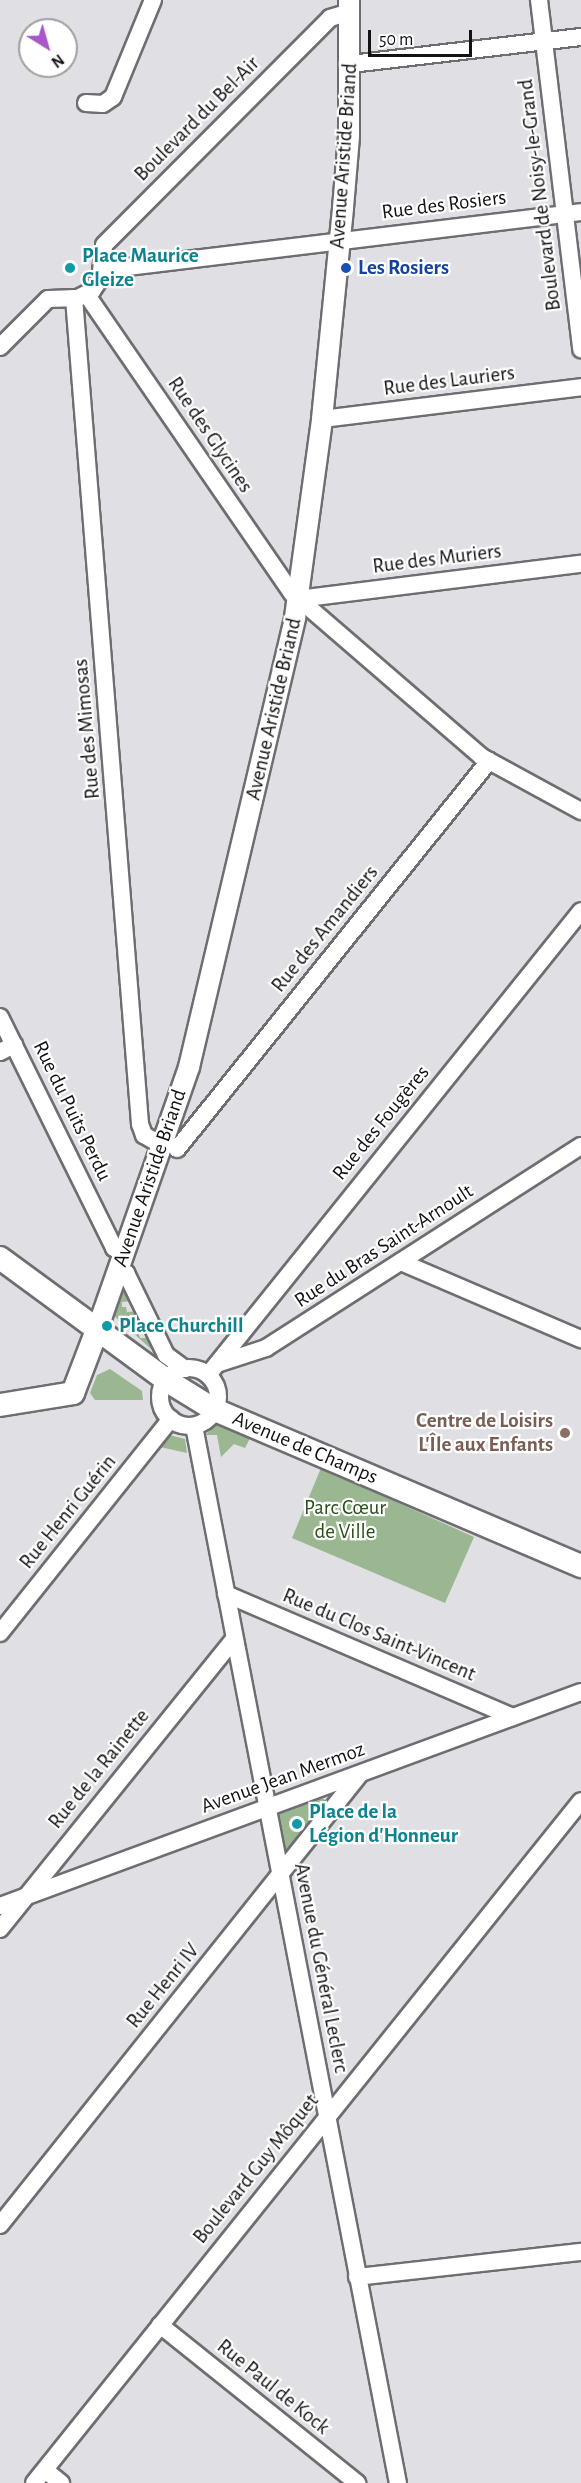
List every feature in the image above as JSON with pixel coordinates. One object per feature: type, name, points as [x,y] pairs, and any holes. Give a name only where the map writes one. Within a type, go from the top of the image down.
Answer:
[{"type":"main road","name":"Avenue de Champs","points":[[0,1258],[97,1330],[175,1374],[215,1410],[581,1566]]},
{"type":"main road","name":"Avenue Aristide Briand","points":[[0,1405],[73,1393],[97,1330]]},
{"type":"street","points":[[86,103],[103,104],[113,97],[153,0]]},
{"type":"street","name":"Boulevard de Noisy-le-Grand","points":[[539,0],[573,213],[581,349]]},
{"type":"street","name":"Avenue Aristide Briand","points":[[97,1330],[121,1261],[169,1147],[172,1115],[189,1067],[298,598],[322,418],[340,241],[351,64],[350,6]]},
{"type":"street","name":"Boulevard du Bel-Air","points":[[100,276],[104,245],[330,18],[350,6]]},
{"type":"street","points":[[351,64],[581,37]]},
{"type":"street","name":"Rue des Rosiers","points":[[100,276],[111,269],[573,213]]},
{"type":"street","points":[[0,347],[55,297],[81,296],[100,276]]},
{"type":"street","name":"Rue des Glycines","points":[[81,296],[298,598],[489,761],[581,811]]},
{"type":"street","name":"Rue des Mimosas","points":[[81,296],[140,1124],[144,1135],[169,1147]]},
{"type":"street","name":"Rue des Lauriers","points":[[322,418],[581,387]]},
{"type":"street","name":"Rue des Muriers","points":[[298,598],[581,564]]},
{"type":"street","name":"Rue des Amandiers","points":[[169,1147],[197,1125],[489,761]]},
{"type":"street","name":"Rue des Fougères","points":[[212,1370],[581,911]]},
{"type":"street","name":"Rue du Puits Perdu","points":[[0,1017],[7,1048],[121,1261],[175,1374]]},
{"type":"street","points":[[172,1115],[197,1125]]},
{"type":"street","name":"Rue du Bras Saint-Arnoult","points":[[212,1370],[266,1348],[581,1146]]},
{"type":"street","points":[[401,1262],[581,1339]]},
{"type":"street","points":[[212,1370],[217,1391],[215,1410],[194,1425],[171,1419],[161,1405],[175,1374],[212,1370]]},
{"type":"street","name":"Rue Henri Guérin","points":[[0,1633],[171,1419]]},
{"type":"street","name":"Avenue du Général Leclerc","points":[[194,1425],[398,2483]]},
{"type":"street","name":"Rue du Clos Saint-Vincent","points":[[226,1594],[513,1717]]},
{"type":"street","name":"Rue de la Rainette","points":[[0,1929],[234,1639]]},
{"type":"street","name":"Avenue Jean Mermoz","points":[[0,1906],[581,1692]]},
{"type":"street","name":"Rue Henri IV","points":[[0,2225],[360,1774]]},
{"type":"street","name":"Boulevard Guy Môquet","points":[[40,2476],[581,1801]]},
{"type":"street","points":[[357,2277],[581,2252]]},
{"type":"street","name":"Rue Paul de Kock","points":[[160,2325],[357,2483]]},
{"type":"street","points":[[40,2476],[61,2483]]},
{"type":"green space","points":[[122,1282],[134,1301],[122,1302],[122,1307],[126,1307],[127,1312],[139,1311],[141,1315],[128,1316],[128,1320],[133,1320],[134,1325],[146,1324],[147,1328],[135,1329],[135,1334],[139,1334],[140,1338],[153,1338],[157,1346],[151,1349],[112,1314]]},
{"type":"green space","points":[[110,1369],[142,1391],[143,1400],[95,1400],[90,1393],[97,1375]]},
{"type":"green space","points":[[217,1425],[250,1438],[245,1448],[234,1444],[221,1457],[217,1435],[205,1435]]},
{"type":"green space","points":[[169,1435],[185,1439],[187,1453],[160,1447]]},
{"type":"green space","name":"Parc Cœur de Ville","points":[[321,1468],[474,1537],[445,1603],[292,1538]]},
{"type":"green space","points":[[319,1796],[328,1802],[289,1854],[284,1854],[276,1813]]},
{"type":"place","name":"Place Maurice Gleize","points":[[70,268]]},
{"type":"place","name":"Les Rosiers","points":[[346,268]]},
{"type":"place","name":"Place Churchill","points":[[107,1326]]},
{"type":"place","name":"Centre de Loisirs L'Île aux Enfants","points":[[565,1433]]},
{"type":"place","name":"Place de la Légion d'Honneur","points":[[297,1824]]}]
